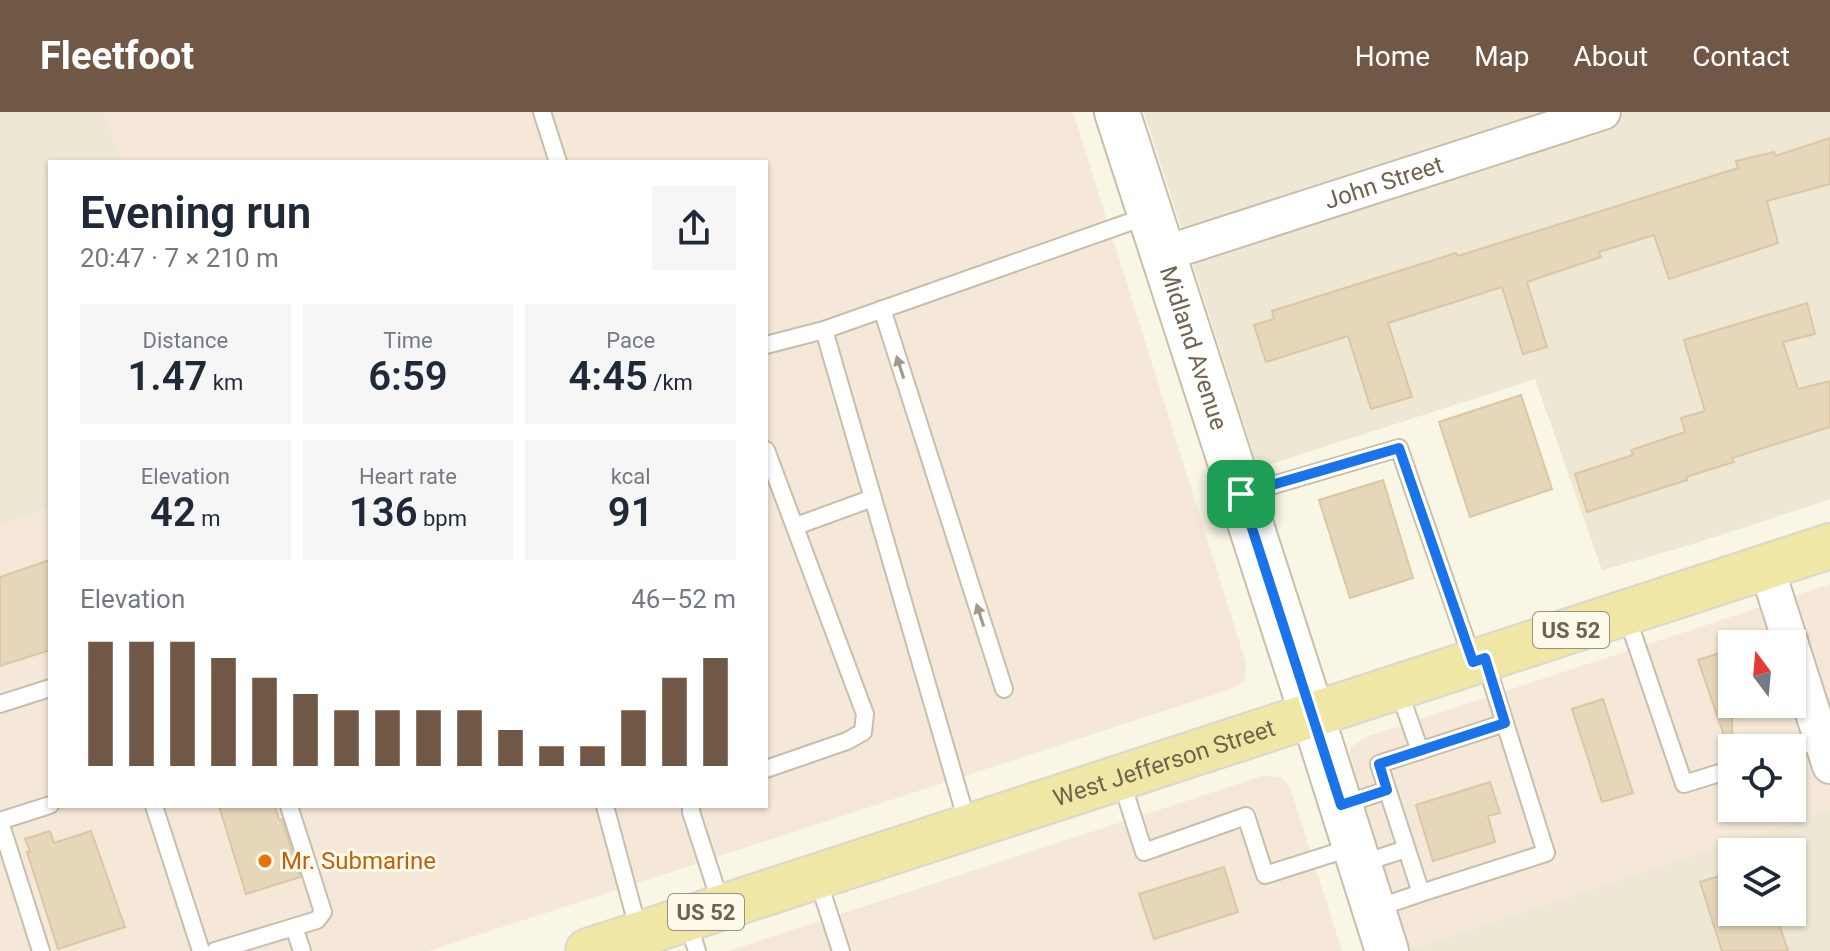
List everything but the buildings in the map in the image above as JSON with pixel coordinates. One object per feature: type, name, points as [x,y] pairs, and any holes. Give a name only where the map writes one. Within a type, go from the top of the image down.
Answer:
[{"type":"main road","name":"Midland Avenue","points":[[1117,112],[1312,714]]},
{"type":"main road","name":"West Jefferson Street","points":[[588,951],[640,934],[702,926],[817,876],[1830,546]]},
{"type":"street","name":"John Street","points":[[1157,234],[1603,112]]},
{"type":"street","points":[[1766,566],[1786,630]]},
{"type":"street","name":"Midland Avenue","points":[[1312,714],[1387,951]]},
{"type":"street","points":[[1806,714],[1814,751]]},
{"type":"lane","points":[[542,112],[557,160]]},
{"type":"lane","points":[[768,344],[824,330],[882,309],[1157,234]]},
{"type":"lane","points":[[882,309],[1004,689]]},
{"type":"lane","points":[[824,330],[968,827]]},
{"type":"lane","points":[[1241,494],[1399,448],[1505,723],[1546,853],[1374,909]]},
{"type":"lane","points":[[768,455],[865,714],[863,732],[847,741],[768,768]]},
{"type":"lane","points":[[796,526],[873,498]]},
{"type":"lane","points":[[1626,612],[1684,784],[1718,773]]},
{"type":"lane","points":[[1397,687],[1420,751]]},
{"type":"lane","points":[[0,704],[48,689]]},
{"type":"lane","points":[[1421,893],[1379,764],[1505,723]]},
{"type":"lane","points":[[1120,777],[1144,852],[1246,816],[1265,875],[1357,855],[1406,849]]},
{"type":"lane","points":[[1341,805],[1387,790]]},
{"type":"lane","points":[[41,951],[0,822],[48,806]]},
{"type":"lane","points":[[155,808],[201,951]]},
{"type":"lane","points":[[215,951],[317,920],[323,912],[290,808]]},
{"type":"lane","points":[[606,808],[640,934]]},
{"type":"lane","points":[[691,808],[702,926]]},
{"type":"lane","points":[[817,876],[841,951]]},
{"type":"lane","points":[[294,927],[302,951]]},
{"type":"shaded area","points":[[0,112],[104,112],[121,160],[48,160],[48,510],[0,525]]},
{"type":"shaded area","points":[[104,112],[1073,112],[1246,663],[1245,680],[1234,688],[429,951],[0,951],[0,525],[48,510],[48,808],[768,808],[768,160],[121,160]]},
{"type":"shaded area","points":[[1144,112],[1830,112],[1830,499],[1602,570],[1535,379],[1258,468]]},
{"type":"shaded area","points":[[1830,584],[1830,810],[1806,818],[1806,734],[1718,734],[1718,822],[1794,822],[1746,838],[1718,838],[1718,847],[1411,949],[1349,762],[1351,747],[1366,737]]},
{"type":"shaded area","points":[[1262,776],[1281,777],[1290,787],[1342,951],[728,951]]},
{"type":"shaded area","points":[[1830,810],[1830,951],[1405,951],[1718,847],[1718,926],[1806,926],[1806,838],[1746,838],[1794,822],[1806,822],[1806,818]]},
{"type":"place","name":"Mr. Submarine","points":[[265,861]]},
{"type":"route","points":[[1399,448],[1473,662],[1485,658],[1505,723],[1379,764],[1387,790],[1341,805],[1241,494],[1399,448]]}]
